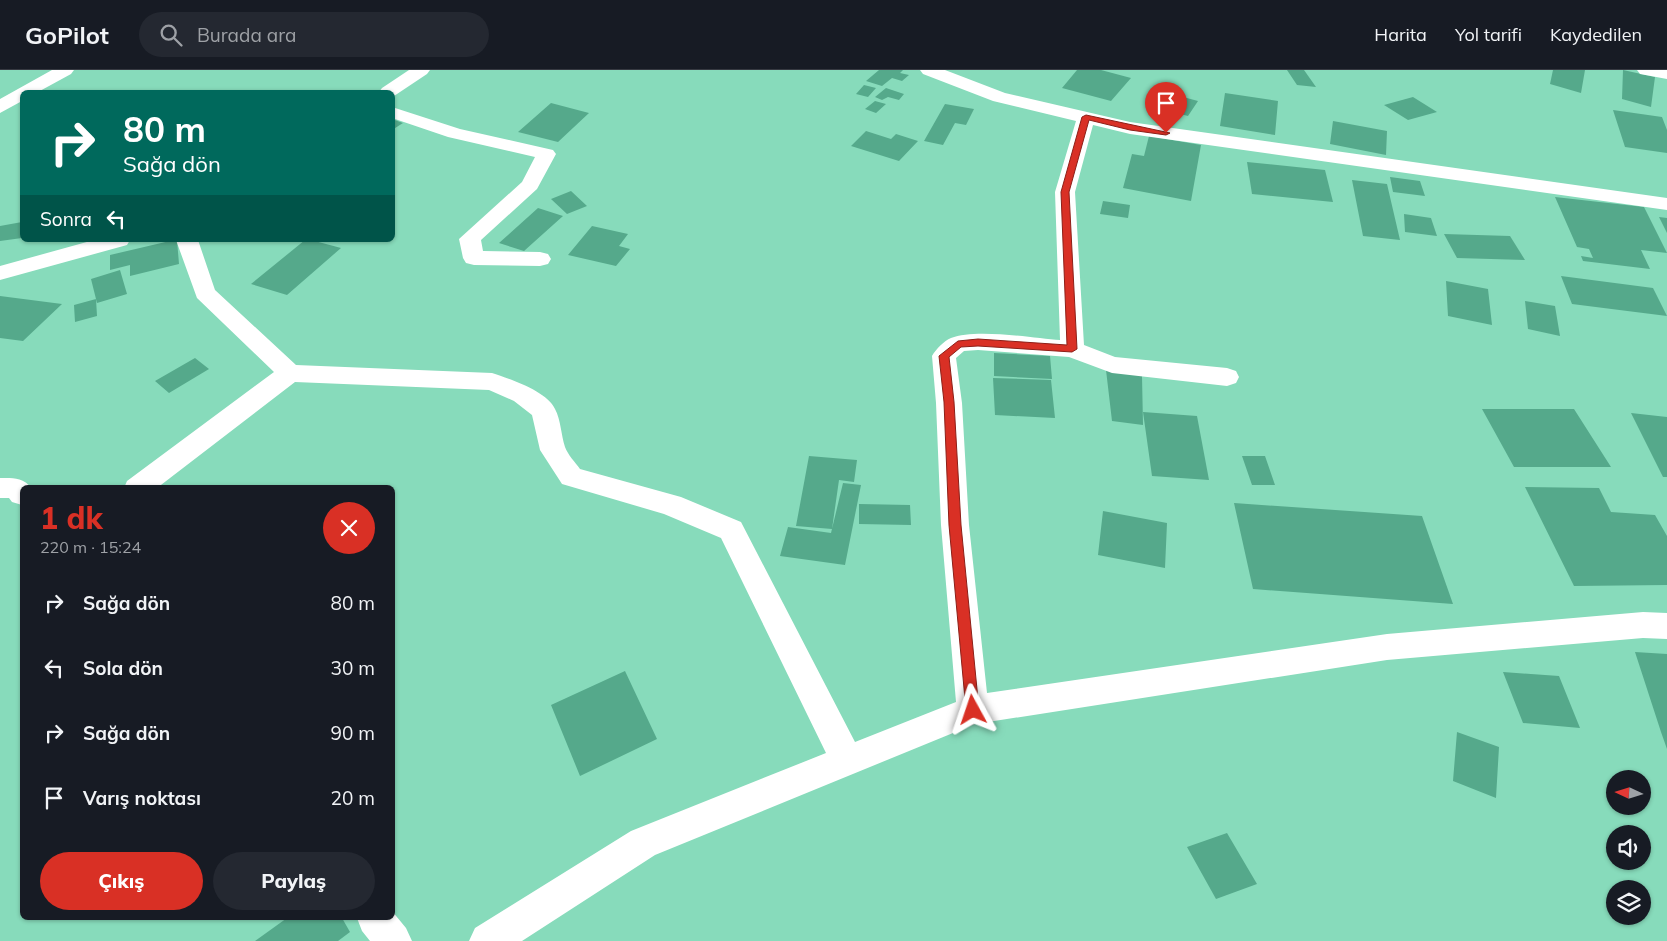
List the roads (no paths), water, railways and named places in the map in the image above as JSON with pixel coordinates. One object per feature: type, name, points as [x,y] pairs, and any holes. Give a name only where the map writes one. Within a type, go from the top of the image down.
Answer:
[{"type":"street","points":[[30,90],[65,70]]},
{"type":"street","points":[[391,90],[421,70]]},
{"type":"street","points":[[929,70],[999,96],[1130,128],[1667,204]]},
{"type":"street","points":[[1646,70],[1667,74]]},
{"type":"street","points":[[0,107],[20,95]]},
{"type":"street","points":[[395,113],[455,133],[546,154],[530,185],[470,239],[474,258],[540,260]]},
{"type":"street","points":[[1072,349],[1065,192],[1086,117]]},
{"type":"street","points":[[0,273],[112,242]]},
{"type":"street","points":[[188,242],[205,294],[290,373]]},
{"type":"street","points":[[973,710],[955,525],[949,402],[944,356],[958,344],[978,342],[1072,349],[1112,365],[1227,378]]},
{"type":"street","points":[[141,485],[290,373],[492,382],[523,395],[544,411],[553,450],[570,477],[671,505],[731,530],[847,760]]},
{"type":"street","points":[[0,488],[16,488],[20,493]]},
{"type":"street","points":[[488,941],[643,843],[973,710],[1387,647],[1643,624],[1667,626]]},
{"type":"street","points":[[377,920],[393,941]]}]
